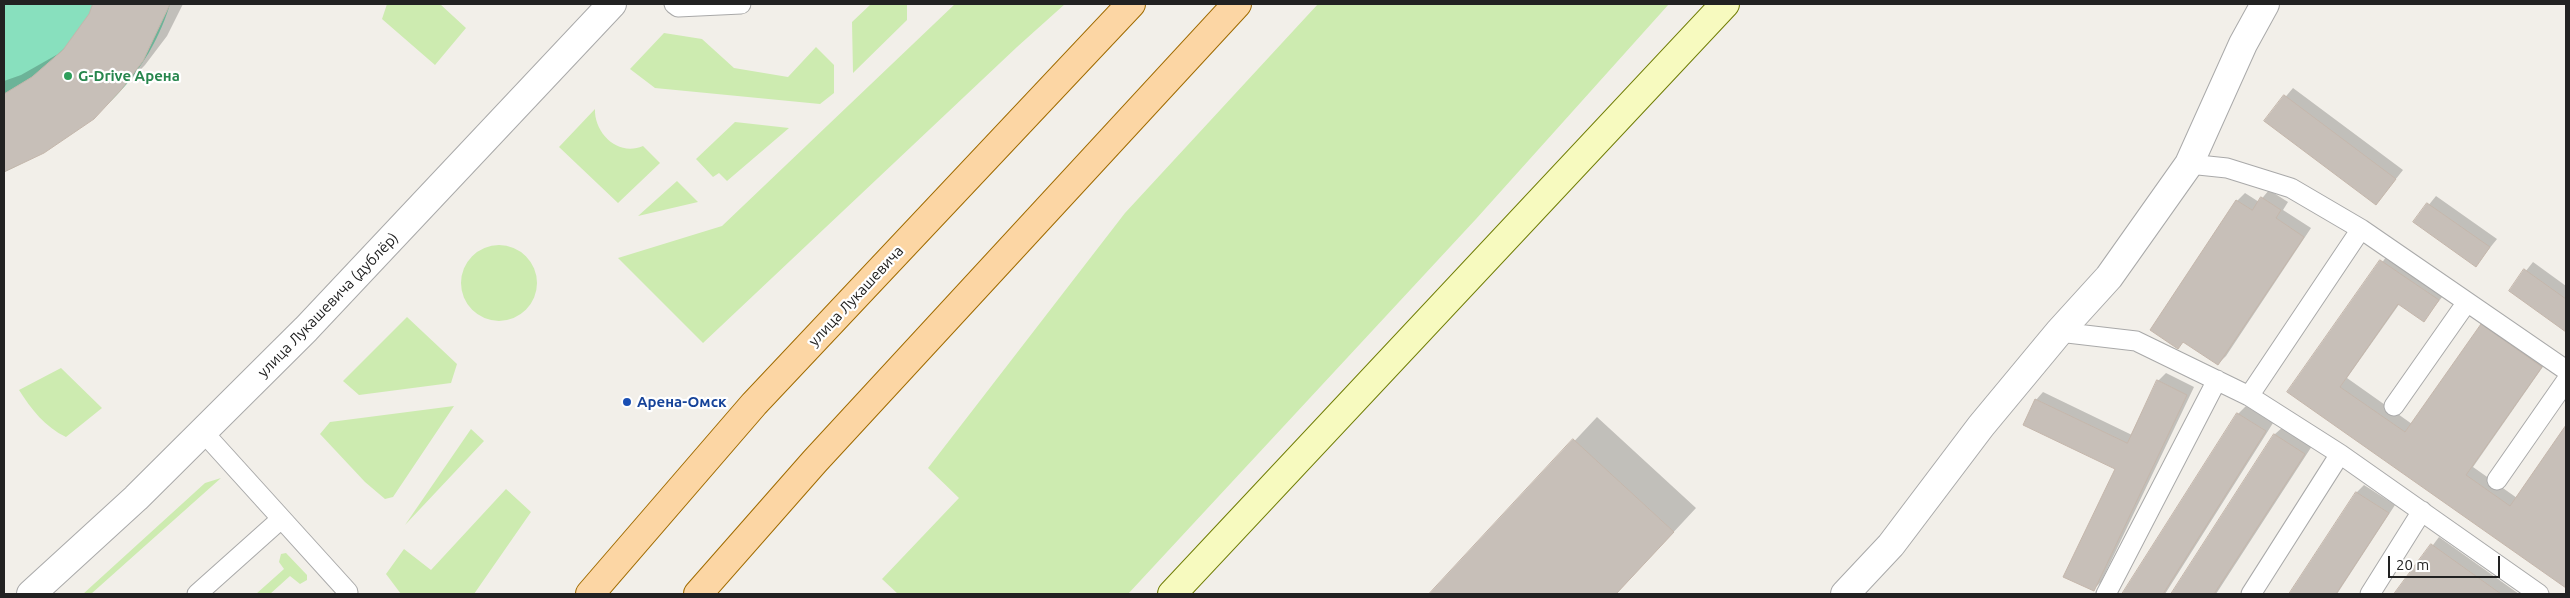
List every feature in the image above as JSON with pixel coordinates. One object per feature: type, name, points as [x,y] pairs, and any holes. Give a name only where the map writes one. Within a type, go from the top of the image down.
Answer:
[{"type":"main road","name":"улица Лукашевича","points":[[590,594],[754,404],[1130,4]]},
{"type":"main road","points":[[698,594],[815,461],[1237,4]]},
{"type":"main road","points":[[1172,594],[1725,4]]},
{"type":"street","name":"улица Лукашевича (дублёр)","points":[[31,594],[204,433],[306,329],[612,4]]},
{"type":"street","points":[[1845,594],[1891,545],[1981,426],[2058,332],[2108,276],[2189,164],[2243,44],[2265,4]]},
{"type":"lane","points":[[674,4],[678,7],[741,4]]},
{"type":"lane","points":[[2189,164],[2227,168],[2291,188],[2361,229],[2566,370]]},
{"type":"lane","points":[[2249,396],[2361,229]]},
{"type":"lane","points":[[2394,406],[2467,302]]},
{"type":"lane","points":[[2058,332],[2136,340],[2249,396],[2340,454],[2539,594]]},
{"type":"lane","points":[[2106,594],[2217,380]]},
{"type":"lane","points":[[2497,480],[2566,382]]},
{"type":"lane","points":[[204,433],[348,592],[346,594]]},
{"type":"lane","points":[[2251,594],[2340,454]]},
{"type":"lane","points":[[2370,594],[2422,511]]},
{"type":"lane","points":[[197,594],[281,519]]},
{"type":"green space","name":"G-Drive Арена","points":[[4,4],[170,4],[159,34],[144,60],[106,106],[58,143],[4,172]]},
{"type":"green space","points":[[387,4],[440,4],[466,28],[435,65],[382,19]]},
{"type":"green space","points":[[871,4],[907,4],[907,20],[853,73],[852,22]]},
{"type":"green space","points":[[955,4],[1065,4],[703,343],[618,258],[722,226]]},
{"type":"green space","points":[[1318,4],[1669,4],[1476,219],[1128,594],[898,594],[882,579],[959,498],[928,468],[1125,213]]},
{"type":"green space","points":[[664,33],[702,39],[734,68],[788,77],[816,47],[834,65],[834,93],[820,104],[655,88],[630,69]]},
{"type":"green space","points":[[595,109],[599,126],[609,141],[625,148],[634,149],[643,146],[660,163],[618,203],[559,147]]},
{"type":"green space","points":[[735,122],[789,128],[727,181],[719,173],[713,177],[696,159]]},
{"type":"green space","points":[[677,181],[698,202],[638,216]]},
{"type":"green space","points":[[499,245],[514,248],[526,256],[534,268],[537,283],[534,298],[526,310],[514,318],[499,321],[484,318],[472,310],[464,298],[461,283],[464,268],[472,256],[484,248]]},
{"type":"green space","points":[[407,317],[457,364],[451,383],[359,395],[343,381]]},
{"type":"green space","points":[[61,368],[102,408],[66,437],[51,428],[39,417],[19,390]]},
{"type":"green space","points":[[454,406],[393,497],[385,499],[365,482],[320,434],[330,422]]},
{"type":"green space","points":[[471,429],[484,441],[405,525]]},
{"type":"green space","points":[[221,478],[91,594],[83,594],[205,483]]},
{"type":"green space","points":[[506,489],[531,512],[474,594],[401,594],[386,574],[404,549],[431,570]]},
{"type":"green space","points":[[286,553],[307,575],[307,580],[300,584],[290,576],[270,594],[256,594],[284,569],[279,562],[281,554]]},
{"type":"building","name":"G-Drive Арена","points":[[93,4],[170,4],[143,61],[121,90],[94,119],[44,153],[4,172],[4,94],[32,77],[63,50],[89,14]]},
{"type":"building","points":[[2284,95],[2396,179],[2376,205],[2264,121]]},
{"type":"building","points":[[2261,197],[2281,210],[2276,218],[2304,237],[2218,365],[2183,342],[2178,349],[2150,330],[2236,200],[2252,210]]},
{"type":"building","points":[[2427,203],[2490,247],[2476,267],[2413,222]]},
{"type":"building","points":[[2380,260],[2439,300],[2424,322],[2398,304],[2340,387],[2405,432],[2481,324],[2542,367],[2466,475],[2510,506],[2566,425],[2566,588],[2287,392]]},
{"type":"building","points":[[2524,269],[2566,299],[2566,332],[2509,291]]},
{"type":"building","points":[[2157,380],[2187,395],[2094,591],[2063,577],[2115,469],[2023,425],[2035,399],[2127,443]]},
{"type":"building","points":[[2237,413],[2266,431],[2163,594],[2122,594]]},
{"type":"building","points":[[2274,434],[2305,454],[2214,594],[2171,594]]},
{"type":"building","points":[[1573,439],[1674,532],[1616,594],[1429,594]]},
{"type":"building","points":[[2356,492],[2389,513],[2336,594],[2289,594]]},
{"type":"building","points":[[2431,544],[2501,594],[2394,594]]},
{"type":"place","name":"G-Drive Арена","points":[[68,76]]},
{"type":"place","name":"Арена-Омск","points":[[627,402]]}]
